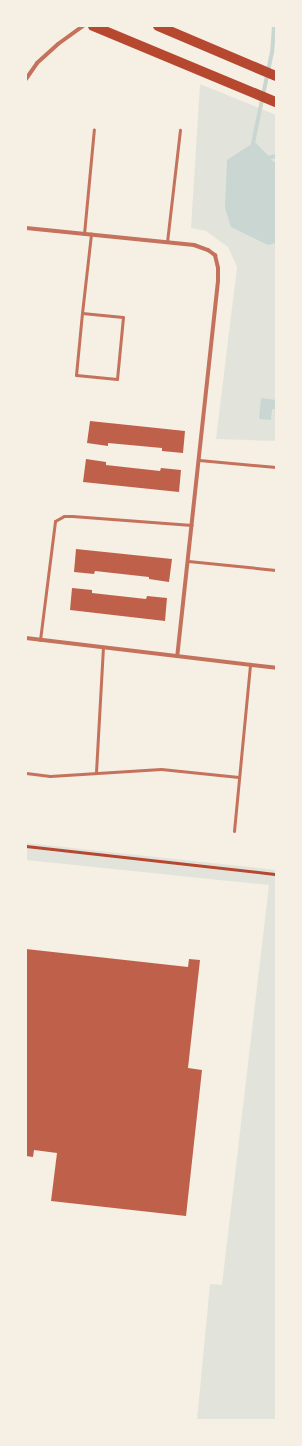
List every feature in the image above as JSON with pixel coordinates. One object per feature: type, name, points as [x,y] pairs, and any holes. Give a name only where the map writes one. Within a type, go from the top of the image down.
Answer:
[{"type":"main road","points":[[93,26],[274,101]]},
{"type":"main road","points":[[158,26],[276,76]]},
{"type":"street","points":[[26,79],[38,63],[58,44],[83,26]]},
{"type":"street","points":[[26,228],[194,245],[208,250],[215,255],[218,268],[218,281],[177,656]]},
{"type":"street","points":[[26,638],[276,668]]},
{"type":"lane","points":[[84,234],[94,129]]},
{"type":"lane","points":[[167,242],[180,130]]},
{"type":"lane","points":[[82,312],[123,317],[117,378],[76,375],[82,312],[91,234]]},
{"type":"lane","points":[[199,460],[276,467]]},
{"type":"lane","points":[[40,640],[55,521],[64,516],[72,516],[192,524]]},
{"type":"lane","points":[[188,561],[276,570]]},
{"type":"lane","points":[[96,772],[103,647]]},
{"type":"lane","points":[[234,831],[250,664]]},
{"type":"lane","points":[[26,773],[50,776],[161,769],[239,777]]},
{"type":"path","points":[[26,846],[276,874]]},
{"type":"shaded area","points":[[200,84],[276,115],[276,441],[216,439],[237,267],[228,247],[206,231],[191,228]]},
{"type":"shaded area","points":[[253,143],[268,158],[276,163],[276,243],[268,245],[231,227],[225,208],[227,160]]},
{"type":"shaded area","points":[[261,398],[276,400],[276,410],[272,409],[271,420],[259,419]]},
{"type":"shaded area","points":[[26,843],[276,870],[276,1420],[197,1420],[210,1284],[222,1285],[269,885],[26,860]]},
{"type":"building","points":[[90,421],[185,431],[183,453],[162,451],[162,448],[108,443],[108,446],[87,443]]},
{"type":"building","points":[[86,459],[106,462],[106,465],[160,471],[161,468],[181,470],[179,492],[83,482]]},
{"type":"building","points":[[76,549],[172,559],[169,582],[149,579],[149,577],[95,571],[94,574],[74,572]]},
{"type":"building","points":[[72,588],[92,590],[92,593],[146,599],[147,596],[167,598],[165,621],[70,610]]},
{"type":"building","points":[[26,949],[188,967],[189,959],[200,960],[188,1068],[202,1070],[186,1216],[51,1201],[57,1153],[34,1150],[33,1157],[26,1156]]},
{"type":"waterway","points":[[274,26],[272,52],[253,143],[268,158],[276,156]]}]
